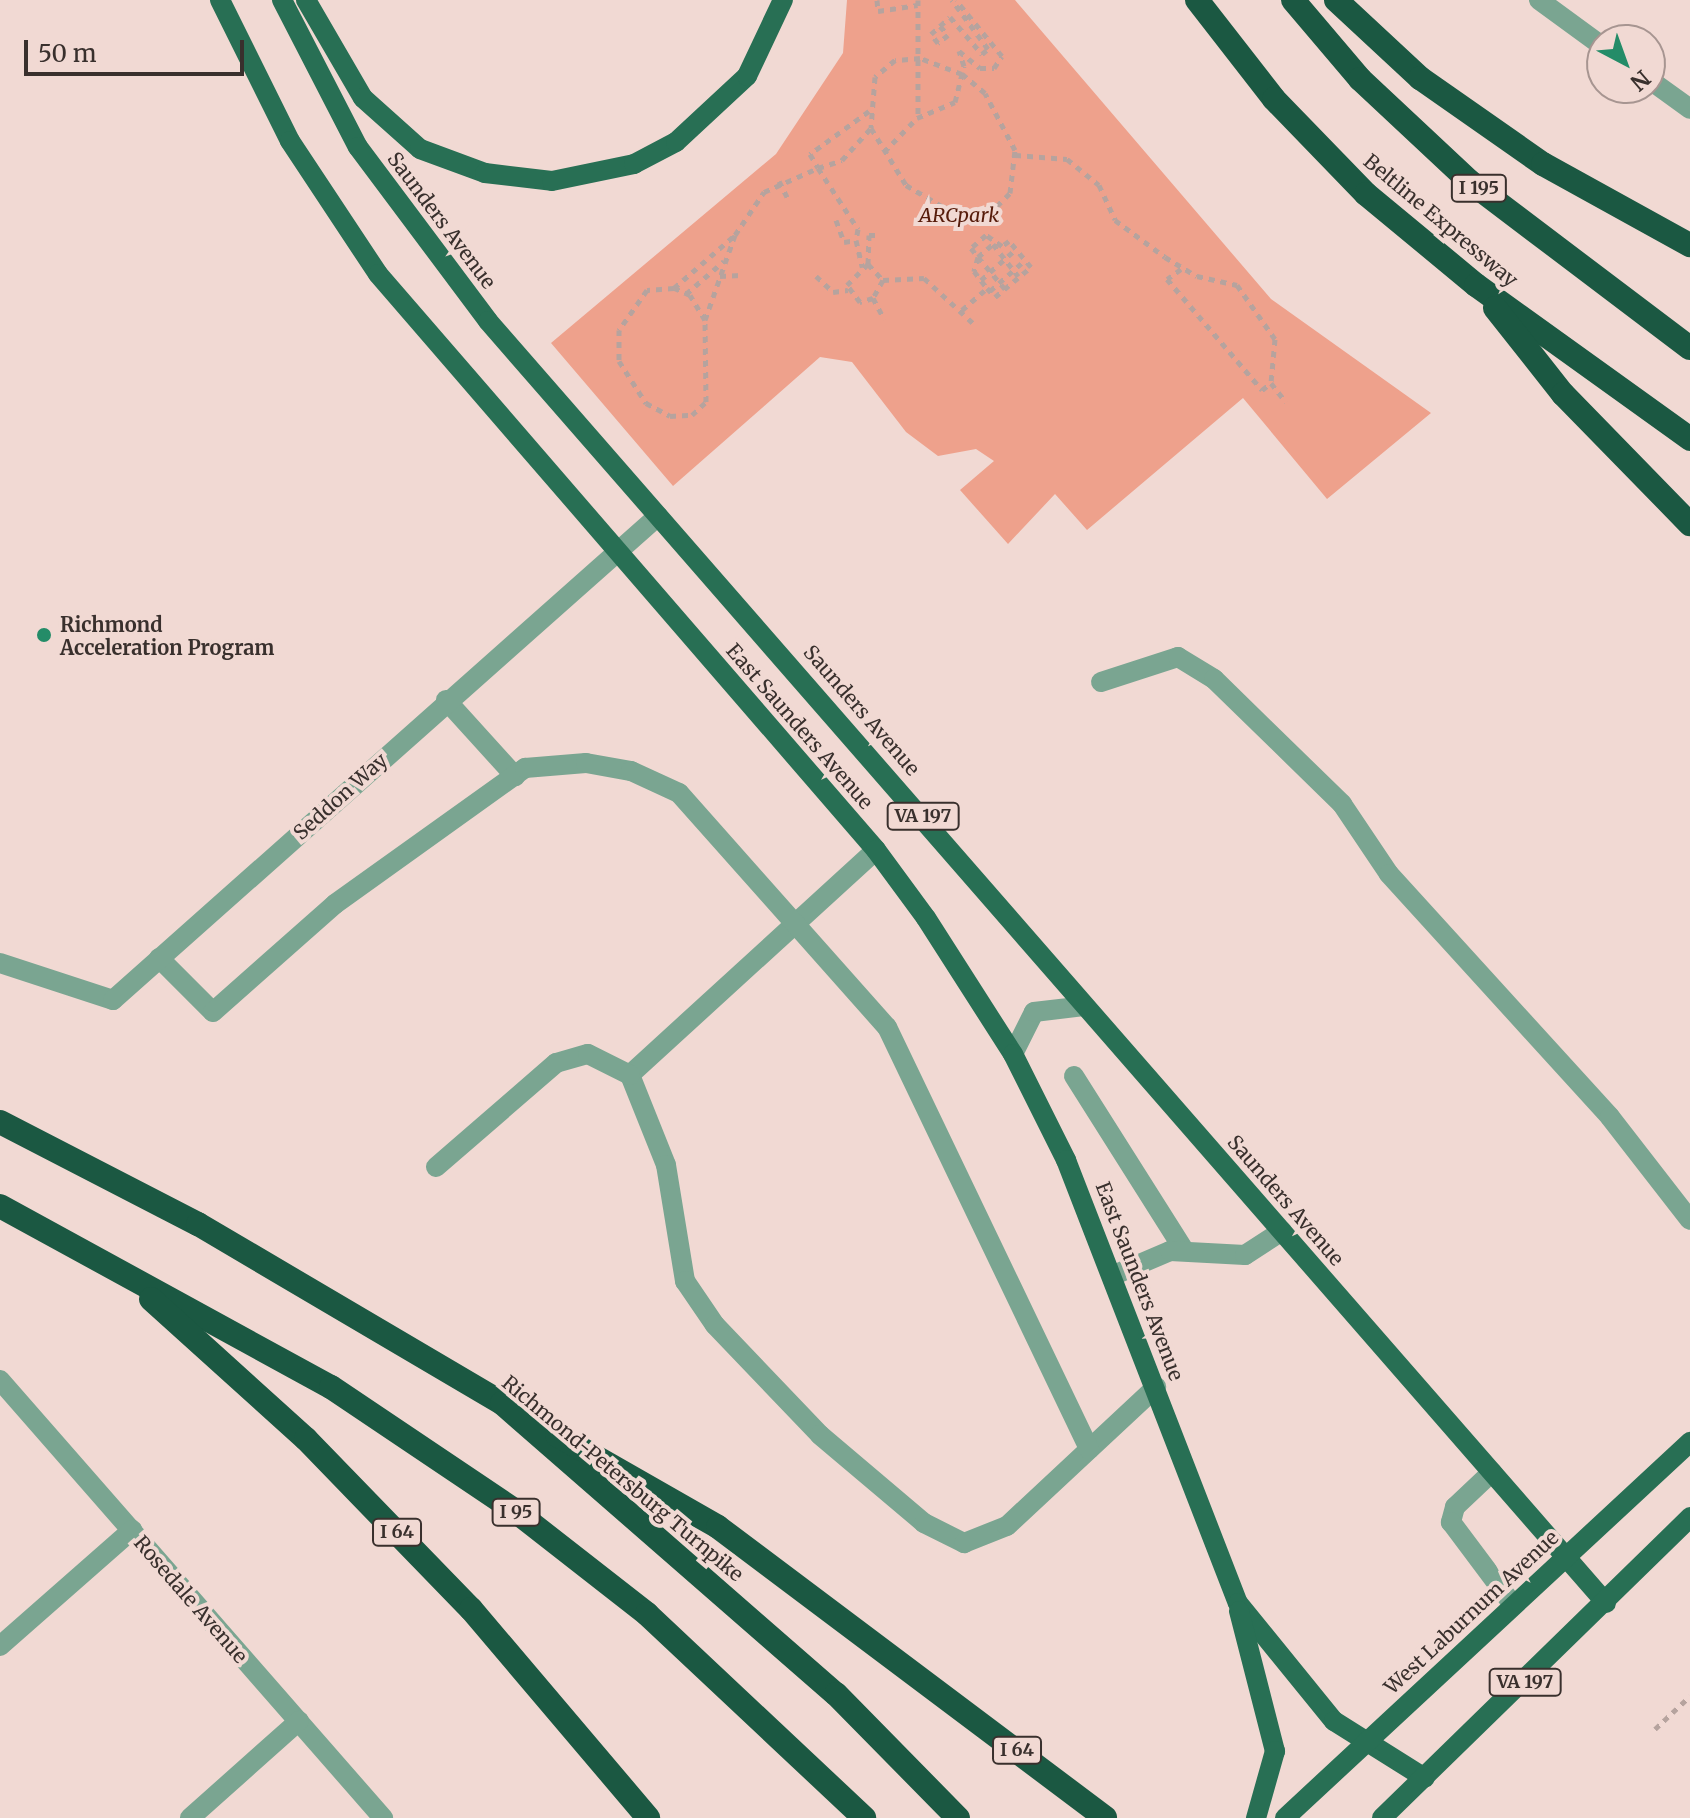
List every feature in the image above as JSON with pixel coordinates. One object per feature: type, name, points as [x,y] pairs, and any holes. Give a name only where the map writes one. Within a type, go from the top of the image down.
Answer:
[{"type":"highway","name":"Beltline Expressway","points":[[1197,0],[1274,99],[1366,194],[1476,285],[1690,439]]},
{"type":"highway","name":"I 195","points":[[1293,0],[1360,79],[1469,181],[1690,348]]},
{"type":"highway","points":[[1336,0],[1420,78],[1543,164],[1690,245]]},
{"type":"highway","points":[[1476,285],[1563,394],[1690,524]]},
{"type":"highway","name":"Richmond-Petersburg Turnpike","points":[[0,1122],[198,1224],[502,1403],[836,1694],[958,1818]]},
{"type":"highway","name":"I 64","points":[[0,1206],[120,1270],[350,1484],[471,1609],[648,1818]]},
{"type":"highway","name":"I 95","points":[[120,1270],[331,1387],[514,1510],[647,1614],[864,1818]]},
{"type":"highway","name":"I 64","points":[[502,1403],[718,1527],[1105,1818]]},
{"type":"main road","name":"East Saunders Avenue","points":[[220,0],[264,93],[348,232],[617,552],[876,850],[1013,1054],[1114,1275],[1238,1603],[1334,1721],[1425,1778]]},
{"type":"main road","name":"Saunders Avenue","points":[[282,0],[331,102],[394,201],[658,516],[1606,1603]]},
{"type":"main road","points":[[306,0],[363,98],[420,149],[485,173],[552,181],[634,164],[676,142],[747,76],[783,0]]},
{"type":"main road","name":"West Laburnum Avenue","points":[[1285,1818],[1690,1442]]},
{"type":"main road","points":[[1606,1603],[1690,1517]]},
{"type":"main road","name":"VA 197","points":[[1238,1603],[1275,1751],[1256,1818]]},
{"type":"main road","name":"VA 197","points":[[1382,1818],[1606,1603]]},
{"type":"street","points":[[1539,0],[1586,34]]},
{"type":"street","points":[[1666,92],[1690,109]]},
{"type":"street","name":"Seddon Way","points":[[0,963],[113,1000],[446,700],[658,516]]},
{"type":"street","points":[[1101,682],[1178,657],[1214,679],[1342,804],[1389,874],[1610,1117],[1690,1220]]},
{"type":"street","points":[[446,700],[515,776]]},
{"type":"street","points":[[159,958],[213,1012],[335,904],[525,768],[586,763],[631,771],[679,793],[798,921],[887,1027],[1089,1449]]},
{"type":"street","points":[[630,1075],[876,850]]},
{"type":"street","points":[[1013,1054],[1034,1012],[1084,1006]]},
{"type":"street","points":[[436,1167],[556,1063],[588,1054],[630,1075],[666,1165],[685,1281],[715,1325],[820,1435],[924,1523],[964,1543],[1007,1526],[1156,1387]]},
{"type":"street","points":[[1074,1076],[1184,1250]]},
{"type":"street","points":[[1114,1275],[1184,1250],[1245,1255],[1282,1231]]},
{"type":"street","name":"Rosedale Avenue","points":[[0,1380],[383,1818]]},
{"type":"street","points":[[1492,1472],[1455,1507],[1451,1522],[1513,1605]]},
{"type":"street","points":[[0,1646],[132,1530]]},
{"type":"street","points":[[190,1818],[299,1721]]},
{"type":"path","points":[[877,0],[878,11],[918,3],[918,118]]},
{"type":"path","points":[[940,26],[950,17],[982,54],[988,49],[954,0]]},
{"type":"path","points":[[884,152],[918,118],[955,102],[962,74],[959,51],[980,68],[994,68],[1002,56],[954,0]]},
{"type":"path","points":[[917,58],[962,74],[985,93],[1015,155],[1010,193],[997,206],[970,213],[906,185],[871,128],[869,111],[875,77],[895,60],[917,58]]},
{"type":"path","points":[[869,111],[810,154],[854,220],[856,240],[865,265],[883,280],[924,278],[973,323]]},
{"type":"path","points":[[705,320],[686,294],[674,288],[647,290],[619,330],[619,361],[646,403],[670,416],[692,415],[706,402],[705,320],[725,260],[749,208],[779,181],[842,160],[871,128]]},
{"type":"path","points":[[1015,155],[1047,154],[1084,170],[1115,220],[1181,269],[1237,285],[1264,314],[1275,339],[1271,383],[1286,402]]},
{"type":"path","points":[[779,181],[787,197]]},
{"type":"path","points":[[836,220],[844,242],[856,240]]},
{"type":"path","points":[[674,288],[735,235]]},
{"type":"path","points":[[816,276],[833,292],[848,290],[865,265],[869,235],[875,235]]},
{"type":"path","points":[[1005,289],[971,248],[986,235],[1018,276]]},
{"type":"path","points":[[1009,241],[1016,249],[1031,267],[995,297],[974,271],[978,257],[993,244],[1009,241]]},
{"type":"path","points":[[981,280],[1016,249]]},
{"type":"path","points":[[686,294],[725,260]]},
{"type":"path","points":[[962,310],[1025,260]]},
{"type":"path","points":[[1181,269],[1167,279],[1262,390],[1271,383]]},
{"type":"path","points":[[720,276],[741,275]]},
{"type":"path","points":[[848,290],[860,302],[873,298],[883,280]]},
{"type":"path","points":[[873,298],[884,319]]},
{"type":"path","points":[[1655,1729],[1690,1696]]},
{"type":"green space","name":"ARCpark","points":[[847,0],[1015,0],[1271,299],[1431,413],[1327,499],[1243,398],[1087,530],[1055,494],[1008,544],[960,490],[994,461],[976,449],[938,456],[906,432],[852,362],[820,357],[673,486],[551,343],[776,154],[843,53]]},
{"type":"place","name":"Richmond Acceleration Program","points":[[44,635]]}]
